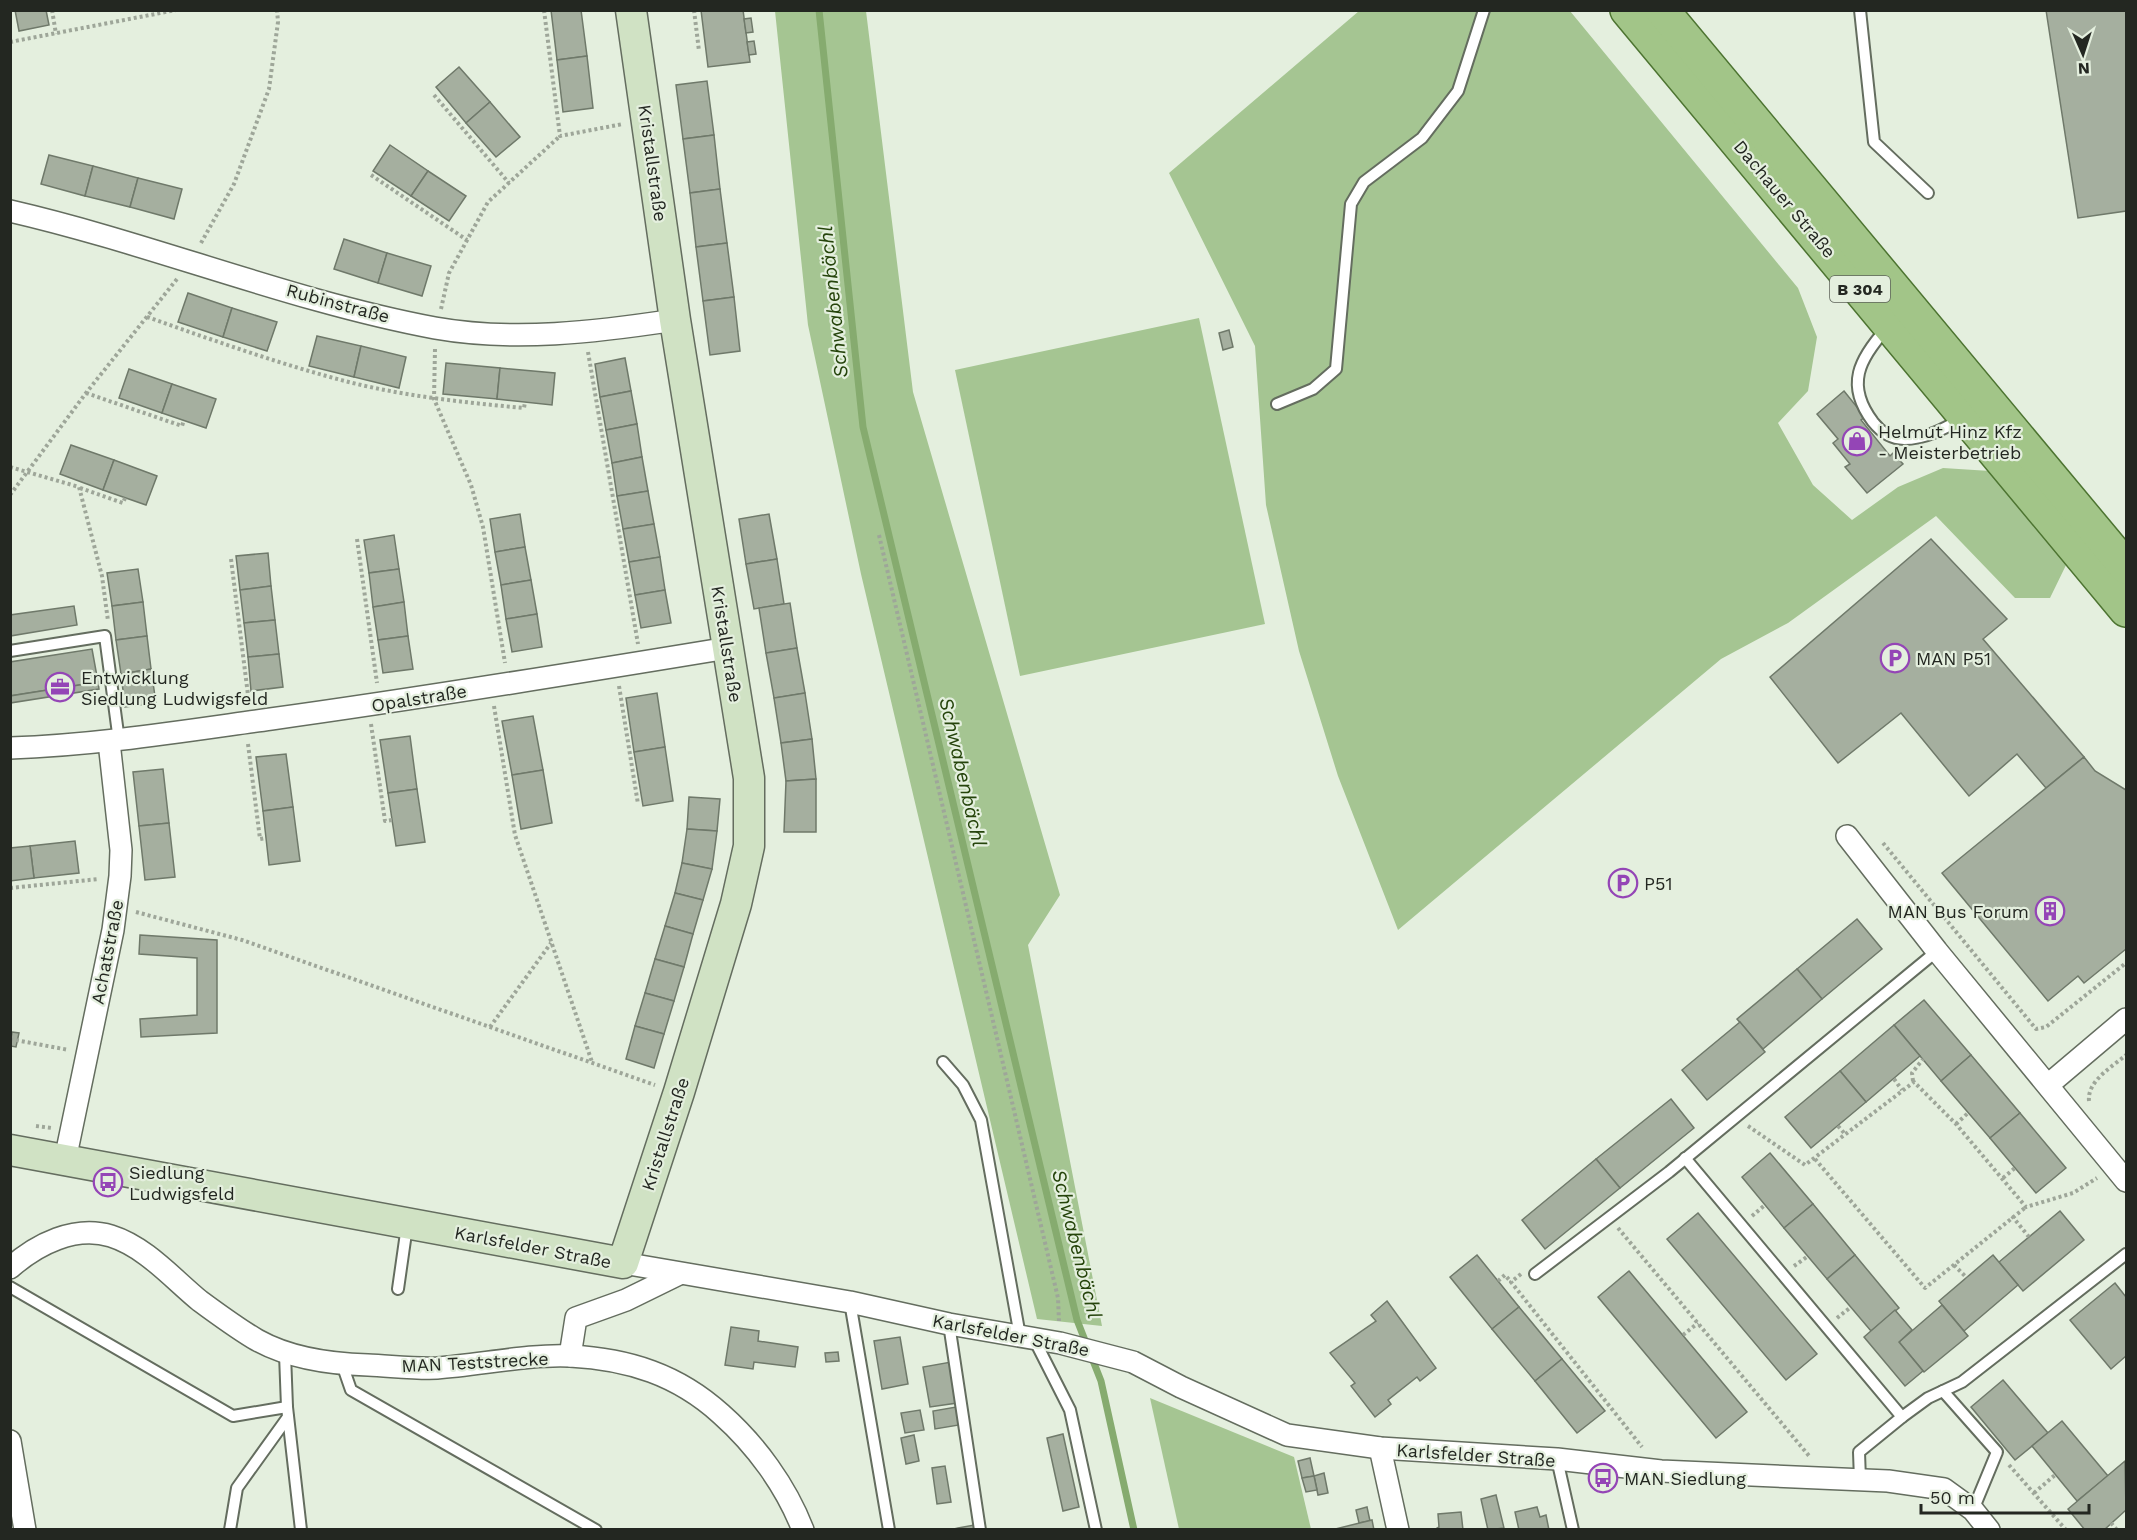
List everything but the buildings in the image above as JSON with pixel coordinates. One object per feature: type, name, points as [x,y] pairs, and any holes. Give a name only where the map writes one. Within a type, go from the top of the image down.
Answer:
[{"type":"main road","name":"Dachauer Straße","points":[[1627,10],[2127,610]]},
{"type":"main road","name":"Dachauer Straße","points":[[1662,10],[2127,567]]},
{"type":"street","name":"Kristallstraße","points":[[623,1263],[679,1092],[736,904],[749,846],[750,778],[675,320],[631,10]]},
{"type":"street","name":"Rubinstraße","points":[[10,211],[76,226],[352,308],[437,328],[510,334],[585,333],[675,320]]},
{"type":"street","name":"Opalstraße","points":[[10,748],[114,741],[374,705],[728,648]]},
{"type":"street","name":"Achatstraße","points":[[65,1160],[116,907],[120,876],[121,850],[114,741]]},
{"type":"street","points":[[1847,836],[1937,951],[2121,1174]]},
{"type":"street","points":[[2048,1085],[2127,1019]]},
{"type":"street","name":"Karlsfelder Straße","points":[[10,1150],[679,1274],[850,1302],[949,1324],[1060,1343],[1132,1362],[1287,1435],[1380,1449],[1557,1459],[1661,1471],[1888,1480],[1944,1489],[1973,1510],[1989,1530]]},
{"type":"street","name":"MAN Teststrecke","points":[[10,1268],[26,1253],[53,1239],[83,1233],[112,1236],[148,1256],[201,1301],[257,1340],[285,1354],[342,1364],[435,1368],[570,1356],[641,1366],[698,1393],[743,1434],[778,1481],[803,1530]]},
{"type":"street","points":[[570,1356],[576,1318],[626,1300],[679,1274]]},
{"type":"street","points":[[10,1441],[25,1530]]},
{"type":"street","points":[[1380,1449],[1398,1530]]},
{"type":"lane","points":[[1277,404],[1313,389],[1336,369],[1351,204],[1364,182],[1422,138],[1458,92],[1484,10]]},
{"type":"lane","points":[[1860,10],[1874,141],[1928,193]]},
{"type":"lane","points":[[1890,325],[1871,345],[1861,364],[1856,390],[1867,413],[1883,434],[1903,439],[1938,432],[1966,416]]},
{"type":"lane","points":[[10,651],[105,636],[114,741]]},
{"type":"lane","points":[[1535,1274],[1685,1158],[1937,951]]},
{"type":"lane","points":[[943,1062],[963,1085],[981,1120],[1027,1337],[1070,1410],[1096,1530]]},
{"type":"lane","points":[[1685,1158],[1902,1417]]},
{"type":"lane","points":[[398,1289],[407,1223]]},
{"type":"lane","points":[[1860,1480],[1859,1452],[1902,1417],[1962,1382],[2127,1254]]},
{"type":"lane","points":[[10,1287],[233,1416],[287,1412]]},
{"type":"lane","points":[[850,1302],[889,1530]]},
{"type":"lane","points":[[949,1324],[980,1530]]},
{"type":"lane","points":[[285,1354],[287,1412],[301,1530]]},
{"type":"lane","points":[[342,1364],[351,1390],[596,1530]]},
{"type":"lane","points":[[1944,1391],[1997,1452],[1973,1510]]},
{"type":"lane","points":[[230,1530],[237,1488],[287,1412]]},
{"type":"lane","points":[[1557,1459],[1574,1530]]},
{"type":"path","points":[[52,10],[56,34]]},
{"type":"path","points":[[10,42],[176,10]]},
{"type":"path","points":[[544,10],[560,136]]},
{"type":"path","points":[[694,10],[699,51]]},
{"type":"path","points":[[434,95],[509,183]]},
{"type":"path","points":[[592,1063],[515,835],[483,528],[471,485],[434,399],[437,328],[449,273],[488,202],[560,136],[647,119]]},
{"type":"path","points":[[371,175],[467,240]]},
{"type":"path","points":[[147,316],[331,378],[434,399],[524,408],[525,402]]},
{"type":"path","points":[[585,333],[641,662]]},
{"type":"path","points":[[86,393],[182,426],[184,420]]},
{"type":"path","points":[[10,467],[79,487],[123,503],[125,498]]},
{"type":"path","points":[[79,487],[104,591],[108,624],[105,636]]},
{"type":"path","points":[[879,535],[1058,1298],[1060,1343]]},
{"type":"path","points":[[357,539],[386,821],[392,819]]},
{"type":"path","points":[[231,559],[247,674],[248,722],[260,839],[266,838]]},
{"type":"path","points":[[232,573],[238,573]]},
{"type":"path","points":[[104,591],[110,590]]},
{"type":"path","points":[[616,666],[638,804]]},
{"type":"path","points":[[1880,840],[2036,1029],[2046,1027],[2127,963]]},
{"type":"path","points":[[10,888],[120,876]]},
{"type":"path","points":[[116,907],[242,940],[679,1092]]},
{"type":"path","points":[[490,1027],[551,943]]},
{"type":"path","points":[[10,1039],[87,1053]]},
{"type":"path","points":[[2090,1110],[2089,1093],[2095,1082],[2127,1055]]},
{"type":"path","points":[[1923,1059],[1912,1074],[1914,1082],[1956,1124],[2026,1207]]},
{"type":"path","points":[[1894,1078],[1902,1090]]},
{"type":"path","points":[[1735,1117],[1805,1165],[1914,1082]]},
{"type":"path","points":[[1956,1124],[1968,1113]]},
{"type":"path","points":[[31,1125],[71,1131]]},
{"type":"path","points":[[1838,1126],[1845,1134]]},
{"type":"path","points":[[1815,1159],[1924,1288],[2026,1207],[2073,1193],[2121,1174]]},
{"type":"path","points":[[2003,1178],[2015,1168]]},
{"type":"path","points":[[2012,1216],[2029,1237]]},
{"type":"path","points":[[1610,1218],[1827,1479]]},
{"type":"path","points":[[1954,1265],[1967,1278]]},
{"type":"path","points":[[1511,1282],[1525,1271],[1535,1274]]},
{"type":"path","points":[[1498,1281],[1505,1275],[1661,1471]]},
{"type":"path","points":[[1683,1335],[1698,1323]]},
{"type":"path","points":[[1541,1333],[1547,1328]]},
{"type":"path","points":[[1583,1385],[1589,1380]]},
{"type":"path","points":[[1997,1452],[2066,1530]]},
{"type":"path","points":[[2034,1493],[2055,1475]]},
{"type":"path","points":[[2111,1524],[2117,1530]]},
{"type":"green space","points":[[775,11],[866,11],[913,392],[1060,895],[1028,945],[1102,1326],[1037,1319],[861,574],[808,325]]},
{"type":"green space","points":[[1359,11],[1570,11],[1798,288],[1817,337],[1808,391],[1778,423],[1813,485],[1852,520],[1898,487],[1943,468],[1990,471],[2068,561],[2050,598],[2015,598],[1936,516],[1788,623],[1721,659],[1398,930],[1338,776],[1299,651],[1266,505],[1255,346],[1169,173]]},
{"type":"green space","points":[[1199,318],[1265,624],[1020,676],[955,370]]},
{"type":"green space","points":[[1150,1398],[1294,1457],[1311,1529],[1179,1529]]},
{"type":"waterway","name":"Schwabenbächl","points":[[819,10],[863,427],[1077,1320],[1101,1381],[1134,1530]]},
{"type":"place","name":"Helmut Hinz Kfz - Meisterbetrieb","points":[[1857,441]]},
{"type":"place","name":"MAN P51","points":[[1895,658]]},
{"type":"place","name":"Entwicklung Siedlung Ludwigsfeld","points":[[60,687]]},
{"type":"place","name":"P51","points":[[1623,883]]},
{"type":"place","name":"MAN Bus Forum","points":[[2050,911]]},
{"type":"place","name":"Siedlung Ludwigsfeld","points":[[108,1182]]},
{"type":"place","name":"MAN Siedlung","points":[[1603,1478]]}]
